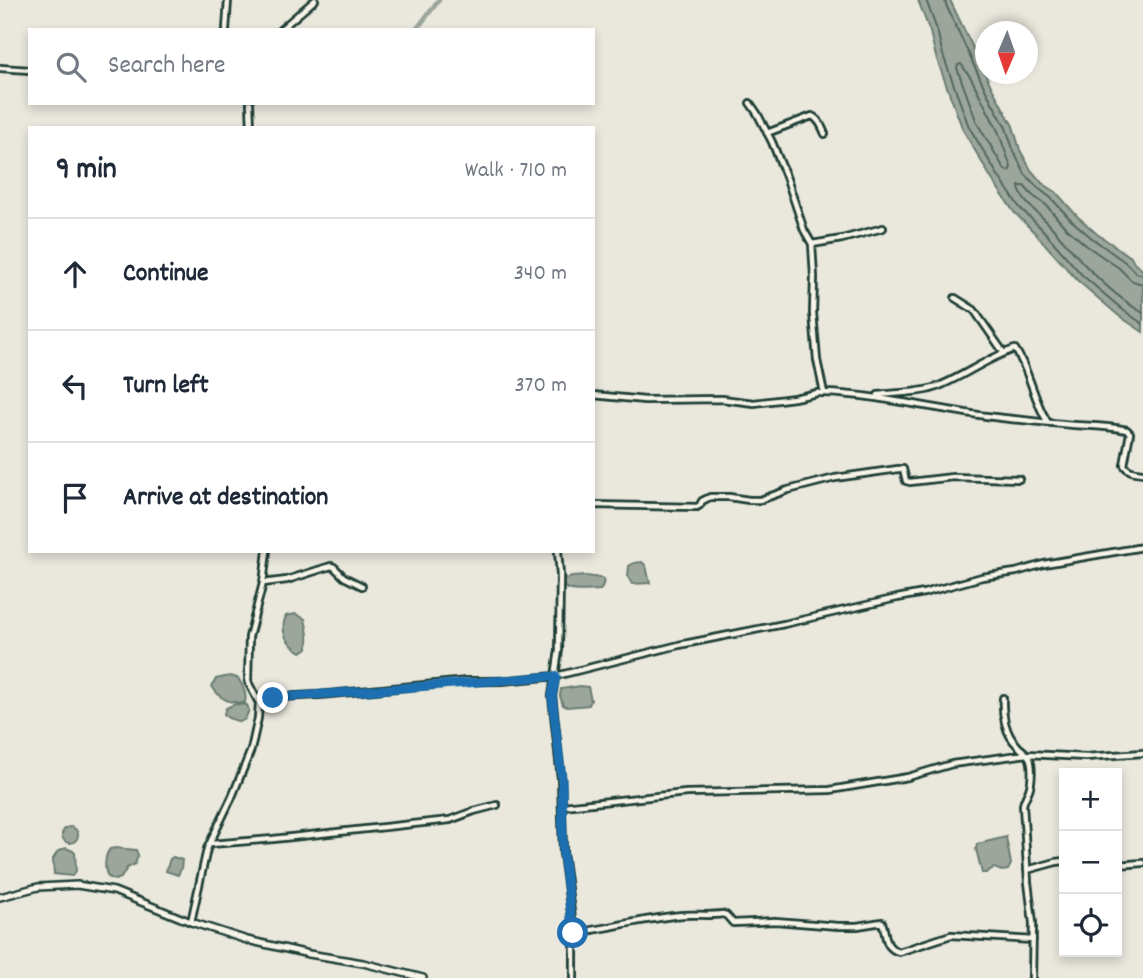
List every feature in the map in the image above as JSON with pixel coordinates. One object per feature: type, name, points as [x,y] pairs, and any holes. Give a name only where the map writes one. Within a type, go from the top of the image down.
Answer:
[{"type":"street","points":[[226,28],[228,0]]},
{"type":"street","points":[[282,28],[315,0]]},
{"type":"street","points":[[0,68],[28,70]]},
{"type":"street","points":[[750,103],[768,133],[804,230],[812,244],[816,348],[824,393]]},
{"type":"street","points":[[250,105],[251,126]]},
{"type":"street","points":[[768,133],[812,117],[817,119],[825,134]]},
{"type":"street","points":[[812,244],[883,228]]},
{"type":"street","points":[[955,298],[974,310],[1004,353]]},
{"type":"street","points":[[868,396],[932,389],[1015,349],[1040,410],[1048,422]]},
{"type":"street","points":[[595,395],[645,400],[722,400],[754,403],[824,393],[892,399],[949,411],[1097,425],[1127,430],[1130,433],[1124,465],[1131,471],[1143,473]]},
{"type":"street","points":[[595,505],[697,507],[710,497],[760,500],[835,478],[898,469],[903,469],[906,481],[910,482],[953,477],[1019,479]]},
{"type":"street","points":[[257,698],[556,676],[679,645],[924,593],[982,577],[1143,547]]},
{"type":"street","points":[[191,922],[207,849],[251,750],[258,718],[259,703],[248,681],[249,637],[264,583],[267,553]]},
{"type":"street","points":[[558,553],[559,650],[552,696],[559,751],[563,853],[573,933],[574,978]]},
{"type":"street","points":[[264,583],[287,580],[331,566],[344,578],[362,586]]},
{"type":"street","points":[[1003,698],[1009,734],[1014,743],[1027,754],[1031,765],[1030,789],[1023,805],[1033,923],[1032,978]]},
{"type":"street","points":[[563,806],[686,793],[831,790],[908,777],[952,764],[1027,754],[1086,758],[1143,753]]},
{"type":"street","points":[[211,844],[450,820],[497,806]]},
{"type":"street","points":[[1027,870],[1059,862]]},
{"type":"street","points":[[1122,865],[1143,863]]},
{"type":"street","points":[[0,897],[37,887],[77,885],[114,891],[191,922],[247,940],[423,978]]},
{"type":"street","points":[[573,933],[674,916],[722,914],[733,923],[775,921],[847,926],[881,922],[885,941],[889,947],[899,952],[951,935],[1033,940]]},
{"type":"water","points":[[918,0],[950,0],[975,52],[975,84],[990,84],[1013,126],[1020,150],[1031,170],[1097,234],[1131,257],[1143,270],[1143,332],[1119,316],[1077,280],[1014,212],[963,130],[936,57]]},
{"type":"water","points":[[642,562],[646,566],[650,583],[632,584],[628,577],[629,566]]},
{"type":"water","points":[[586,576],[604,580],[602,588],[575,591],[562,585],[563,580]]},
{"type":"water","points":[[296,614],[305,619],[308,634],[307,648],[301,652],[288,641],[283,627],[286,616]]},
{"type":"water","points":[[230,676],[238,678],[245,693],[245,703],[226,700],[218,695],[212,686],[216,679]]},
{"type":"water","points":[[588,687],[591,700],[589,705],[563,705],[561,689]]},
{"type":"water","points":[[235,704],[247,705],[249,710],[245,719],[240,722],[224,714],[226,708]]},
{"type":"water","points":[[70,827],[76,829],[76,841],[70,843],[64,841],[62,835],[64,829]]},
{"type":"water","points":[[1006,837],[1011,864],[1008,870],[993,868],[982,873],[977,844]]},
{"type":"water","points":[[66,848],[75,852],[76,871],[72,876],[54,874],[53,859],[58,851]]},
{"type":"water","points":[[110,849],[136,850],[138,855],[135,864],[127,868],[121,878],[115,880],[108,877],[105,863]]},
{"type":"water","points":[[173,857],[182,860],[178,875],[166,871]]},
{"type":"waterway","points":[[418,28],[439,0]]},
{"type":"route","points":[[273,698],[556,676],[552,696],[562,779],[563,853],[573,933]]}]
